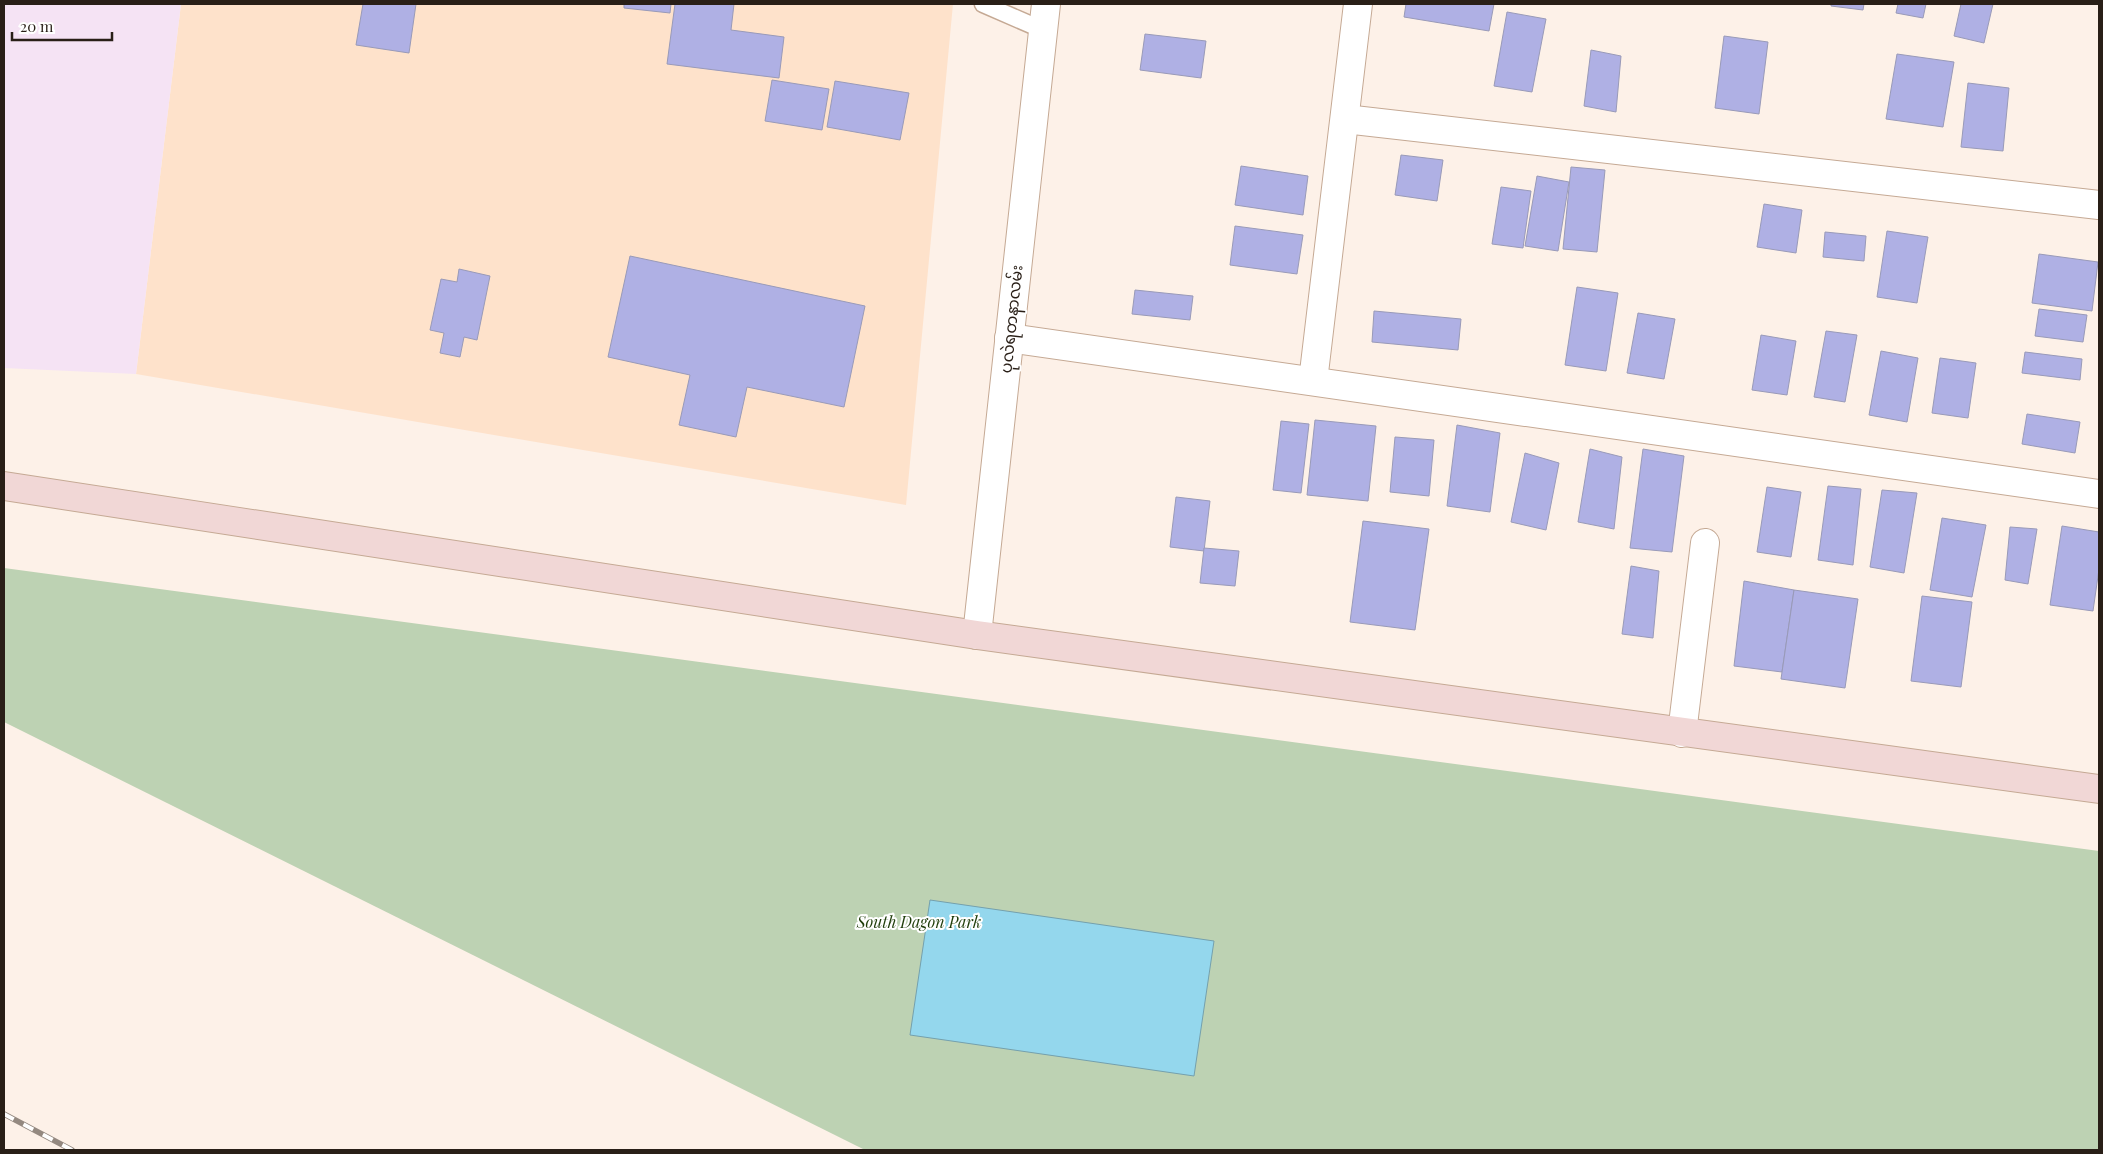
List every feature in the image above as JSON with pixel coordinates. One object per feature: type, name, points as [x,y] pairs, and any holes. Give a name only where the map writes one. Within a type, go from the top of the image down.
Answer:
[{"type":"main road","points":[[4,486],[977,635],[2099,790]]},
{"type":"street","points":[[1313,381],[1358,4]]},
{"type":"street","name":"ပုလဲရတနာလမ်း","points":[[977,635],[1045,17]]},
{"type":"street","points":[[1345,119],[2099,205]]},
{"type":"street","points":[[1009,338],[2099,494]]},
{"type":"street","points":[[1682,733],[1705,543]]},
{"type":"lane","points":[[983,4],[1045,17]]},
{"type":"shaded area","points":[[4,4],[181,4],[136,374],[4,368]]},
{"type":"shaded area","points":[[181,4],[953,4],[906,505],[136,374]]},
{"type":"green space","name":"South Dagon Park","points":[[4,568],[2099,851],[2099,1150],[865,1150],[4,722]]},
{"type":"water","points":[[930,900],[1214,941],[1194,1076],[910,1035]]},
{"type":"building","points":[[363,4],[416,4],[409,53],[356,45]]},
{"type":"building","points":[[624,4],[671,4],[670,13],[624,8]]},
{"type":"building","points":[[675,4],[734,4],[731,30],[784,37],[779,78],[667,64]]},
{"type":"building","points":[[1406,4],[1494,4],[1489,31],[1404,17]]},
{"type":"building","points":[[1831,4],[1864,4],[1863,10],[1831,6]]},
{"type":"building","points":[[1898,4],[1926,4],[1923,18],[1896,13]]},
{"type":"building","points":[[1961,4],[1993,4],[1984,43],[1954,36]]},
{"type":"building","points":[[1507,12],[1546,19],[1532,92],[1494,86]]},
{"type":"building","points":[[1145,34],[1206,41],[1201,78],[1140,70]]},
{"type":"building","points":[[1724,36],[1768,42],[1759,114],[1715,108]]},
{"type":"building","points":[[1591,50],[1621,56],[1616,112],[1584,106]]},
{"type":"building","points":[[1897,54],[1954,62],[1943,127],[1886,119]]},
{"type":"building","points":[[772,80],[829,89],[822,130],[765,121]]},
{"type":"building","points":[[835,81],[909,93],[900,140],[827,127]]},
{"type":"building","points":[[1968,83],[2009,88],[2003,151],[1961,147]]},
{"type":"building","points":[[1401,155],[1443,160],[1437,201],[1395,195]]},
{"type":"building","points":[[1241,166],[1308,176],[1303,215],[1235,205]]},
{"type":"building","points":[[1571,167],[1605,170],[1597,252],[1563,249]]},
{"type":"building","points":[[1537,176],[1569,182],[1558,251],[1525,246]]},
{"type":"building","points":[[1501,187],[1531,191],[1523,248],[1492,244]]},
{"type":"building","points":[[1764,204],[1802,210],[1796,253],[1757,247]]},
{"type":"building","points":[[1235,226],[1303,235],[1297,274],[1230,265]]},
{"type":"building","points":[[1887,231],[1928,237],[1917,303],[1877,297]]},
{"type":"building","points":[[1825,232],[1866,236],[1864,261],[1823,257]]},
{"type":"building","points":[[2039,254],[2098,262],[2092,311],[2032,303]]},
{"type":"building","points":[[630,256],[865,306],[844,407],[747,387],[736,437],[679,425],[690,375],[608,357]]},
{"type":"building","points":[[459,269],[490,276],[477,340],[464,337],[460,357],[440,353],[444,333],[430,330],[441,279],[457,282]]},
{"type":"building","points":[[1577,287],[1618,293],[1606,371],[1565,365]]},
{"type":"building","points":[[1135,290],[1193,296],[1190,320],[1132,314]]},
{"type":"building","points":[[2039,309],[2087,315],[2083,342],[2035,336]]},
{"type":"building","points":[[1374,311],[1461,319],[1458,350],[1372,342]]},
{"type":"building","points":[[1638,313],[1675,319],[1664,379],[1627,373]]},
{"type":"building","points":[[1826,331],[1857,335],[1845,402],[1814,397]]},
{"type":"building","points":[[1761,335],[1796,341],[1787,395],[1752,390]]},
{"type":"building","points":[[1881,351],[1918,358],[1907,422],[1869,415]]},
{"type":"building","points":[[2025,352],[2082,359],[2080,380],[2022,373]]},
{"type":"building","points":[[1940,358],[1976,363],[1968,418],[1932,413]]},
{"type":"building","points":[[2027,414],[2080,422],[2075,453],[2022,444]]},
{"type":"building","points":[[1315,420],[1376,426],[1368,501],[1307,495]]},
{"type":"building","points":[[1281,421],[1309,424],[1301,493],[1273,490]]},
{"type":"building","points":[[1457,425],[1500,433],[1490,512],[1447,506]]},
{"type":"building","points":[[1395,437],[1434,440],[1429,496],[1390,492]]},
{"type":"building","points":[[1590,449],[1622,457],[1614,529],[1578,522]]},
{"type":"building","points":[[1643,449],[1684,456],[1672,552],[1630,548]]},
{"type":"building","points":[[1525,453],[1559,463],[1546,530],[1511,522]]},
{"type":"building","points":[[1828,486],[1861,489],[1853,565],[1818,560]]},
{"type":"building","points":[[1767,487],[1801,492],[1791,557],[1757,552]]},
{"type":"building","points":[[1882,490],[1917,493],[1904,573],[1870,567]]},
{"type":"building","points":[[1176,497],[1210,501],[1204,551],[1170,547]]},
{"type":"building","points":[[1942,518],[1986,525],[1972,597],[1930,590]]},
{"type":"building","points":[[1363,521],[1429,529],[1415,630],[1350,622]]},
{"type":"building","points":[[2062,526],[2099,532],[2099,569],[2093,611],[2050,605]]},
{"type":"building","points":[[2010,527],[2037,529],[2028,584],[2005,580]]},
{"type":"building","points":[[1204,548],[1239,551],[1235,586],[1200,583]]},
{"type":"building","points":[[1631,566],[1659,571],[1653,638],[1622,634]]},
{"type":"building","points":[[1744,581],[1794,590],[1782,672],[1734,666]]},
{"type":"building","points":[[1794,590],[1858,599],[1845,688],[1781,679]]},
{"type":"building","points":[[1922,596],[1972,602],[1961,687],[1911,681]]},
{"type":"railway","points":[[4,1114],[72,1150]]}]
